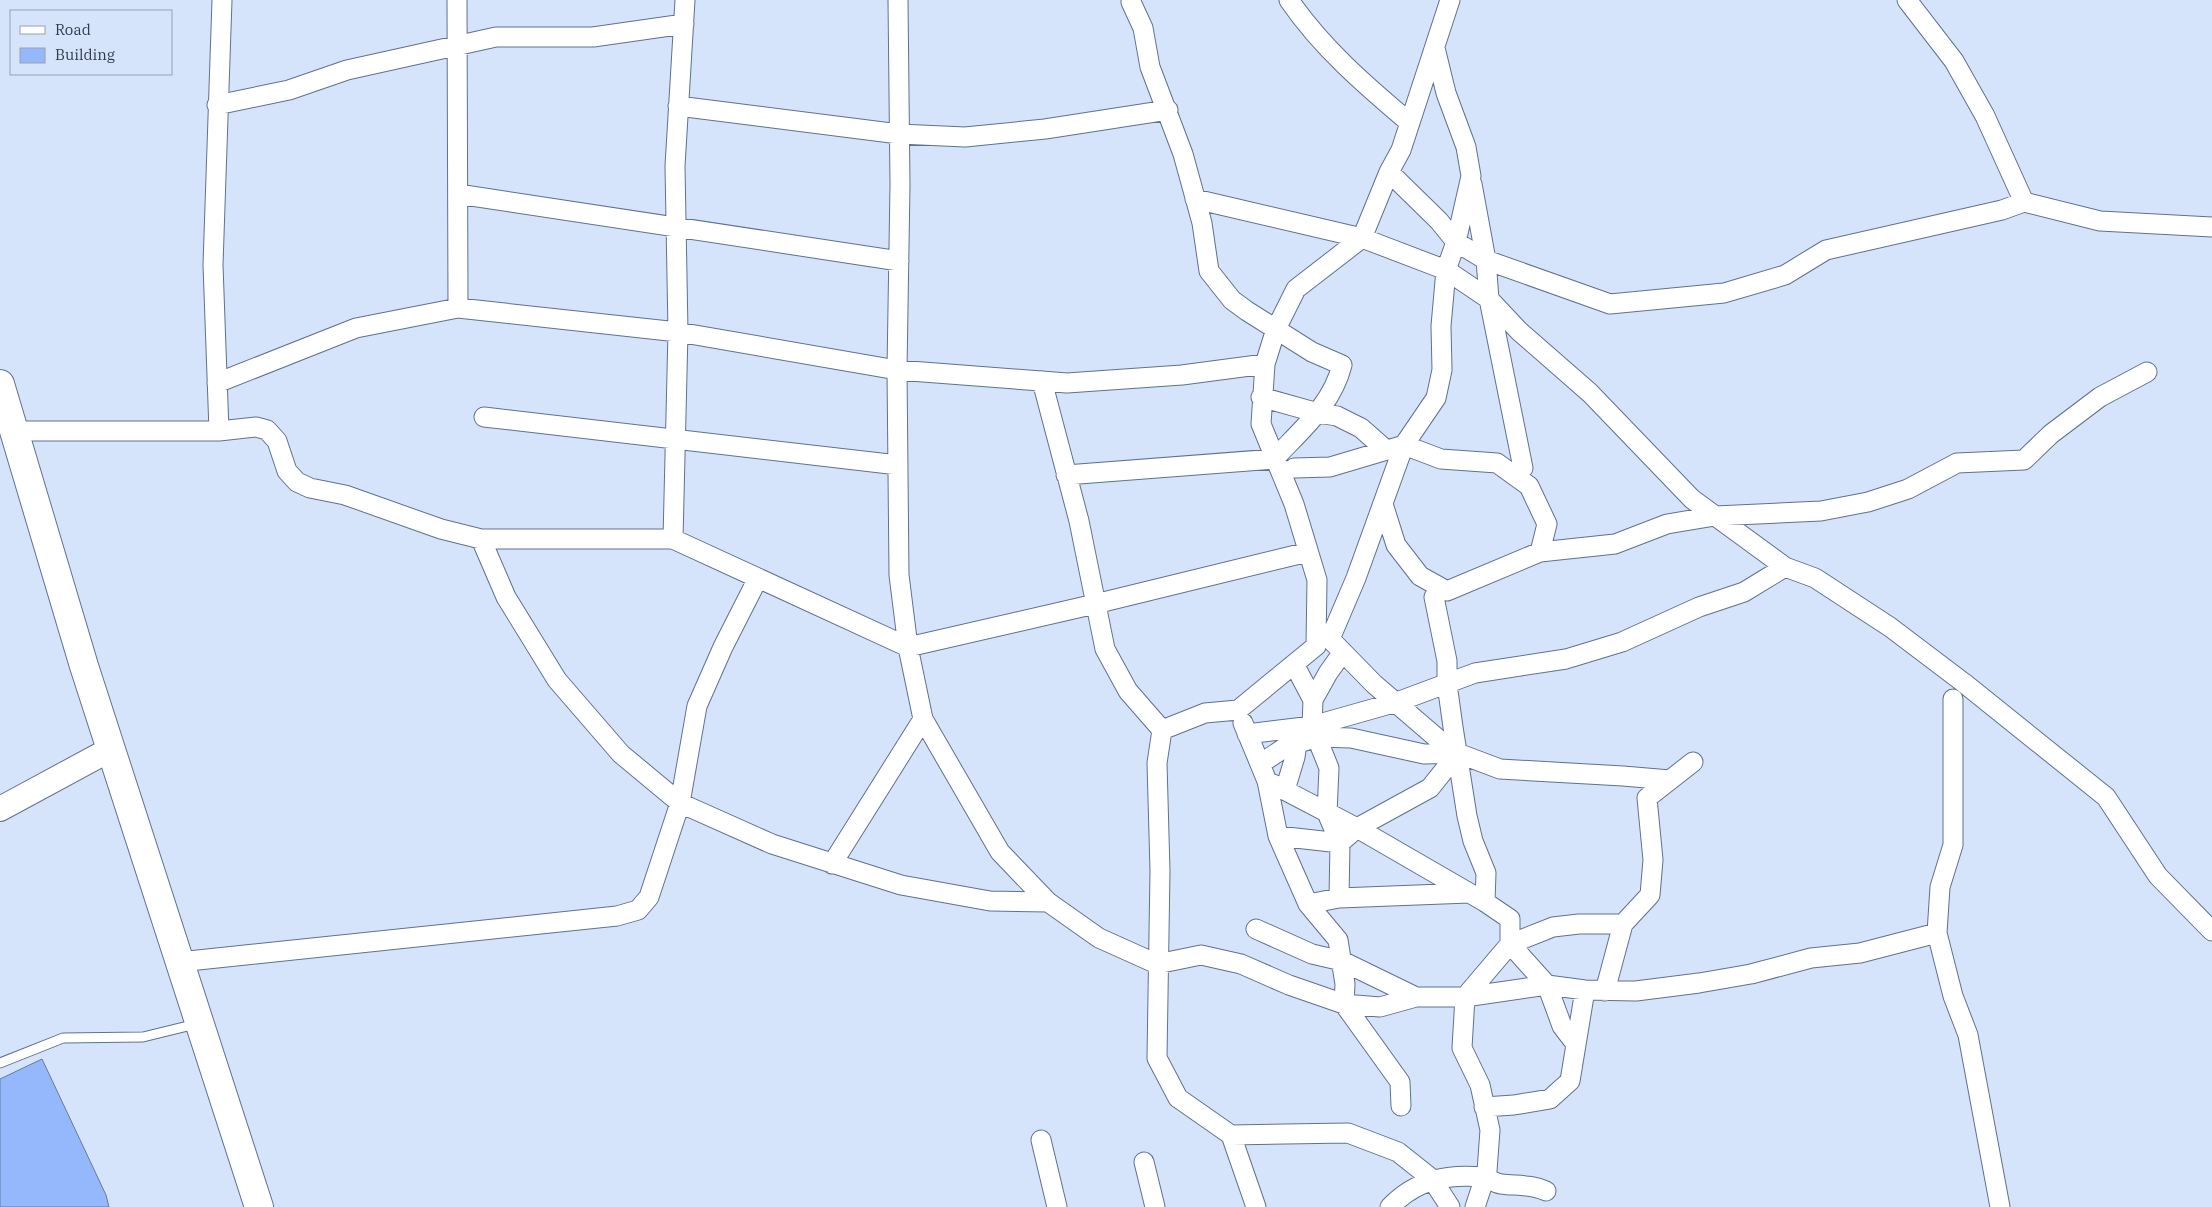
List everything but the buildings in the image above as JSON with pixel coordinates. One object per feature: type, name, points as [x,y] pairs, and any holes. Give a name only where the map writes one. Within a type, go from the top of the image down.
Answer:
[{"type":"highway","points":[[0,384],[16,431],[84,666],[259,1207]]},
{"type":"street","points":[[219,431],[213,265],[222,0]]},
{"type":"street","points":[[457,0],[458,308]]},
{"type":"street","points":[[673,539],[678,332],[675,166],[685,0]]},
{"type":"street","points":[[898,0],[900,134],[897,370],[899,575],[908,647],[923,719],[1000,852],[1048,902],[1099,938],[1157,964],[1201,955],[1241,964],[1288,985],[1344,1004],[1380,1007],[1416,997],[1466,998],[1546,985],[1584,990],[1636,991],[1750,974],[1811,958],[1860,953],[1937,933]]},
{"type":"street","points":[[1288,0],[1309,29],[1334,56],[1410,122]]},
{"type":"street","points":[[1162,730],[1204,713],[1238,710],[1316,646],[1317,580],[1294,504],[1260,424],[1265,364],[1276,329],[1296,289],[1362,238],[1389,172],[1401,150],[1450,0]]},
{"type":"street","points":[[1907,0],[1954,61],[1986,116],[2024,202]]},
{"type":"street","points":[[1066,475],[1274,459],[1318,414],[1337,383],[1342,364],[1312,352],[1232,300],[1209,271],[1202,223],[1168,110],[1150,67],[1143,28],[1131,2]]},
{"type":"street","points":[[217,105],[289,90],[347,70],[496,37],[593,37],[684,24]]},
{"type":"street","points":[[1435,46],[1446,93],[1466,147],[1486,260],[1489,299],[1523,468]]},
{"type":"street","points":[[678,106],[900,134],[965,137],[1045,129],[1168,110]]},
{"type":"street","points":[[1389,172],[1439,221],[1456,242],[1486,260],[1610,304],[1724,293],[1785,275],[1826,250],[2002,210],[2024,202],[2100,221],[2212,227]]},
{"type":"street","points":[[1471,176],[1456,242],[1446,270],[1441,326],[1442,370],[1436,398],[1404,445],[1330,639],[1374,684],[1452,751],[1500,769],[1670,780]]},
{"type":"street","points":[[458,194],[899,261]]},
{"type":"street","points":[[1195,199],[1362,238],[1446,270],[1489,299],[1519,331],[1590,393],[1692,499],[1785,567],[1815,578],[1890,627],[2106,797],[2158,876],[2212,930]]},
{"type":"street","points":[[217,383],[356,328],[458,308],[678,332],[897,370],[1066,383],[1182,375],[1265,364]]},
{"type":"street","points":[[1383,504],[1396,546],[1420,576],[1447,591],[1540,552],[1615,544],[1667,524],[1715,516],[1821,511],[1868,502],[1900,491],[1957,463],[2024,460],[2051,434],[2100,397],[2147,372]]},
{"type":"street","points":[[1042,381],[1079,521],[1105,648],[1128,691],[1162,730],[1157,763],[1160,871],[1157,964],[1157,1058],[1178,1098],[1231,1135],[1348,1133],[1398,1152],[1432,1179],[1450,1207]]},
{"type":"street","points":[[1262,397],[1318,414],[1336,416],[1361,428],[1386,450]]},
{"type":"street","points":[[484,417],[676,441],[898,465]]},
{"type":"street","points":[[16,431],[219,431],[256,428],[267,430],[277,442],[287,471],[297,482],[310,488],[344,495],[441,529],[481,538],[673,539],[908,647],[1096,604],[1308,552]]},
{"type":"street","points":[[1294,468],[1330,467],[1404,445],[1441,459],[1496,463],[1529,486],[1547,524],[1540,552]]},
{"type":"street","points":[[481,538],[506,597],[557,680],[621,754],[680,803],[772,844],[902,885],[980,900],[1048,902]]},
{"type":"street","points":[[1263,773],[1284,748],[1297,743],[1315,731],[1475,673],[1566,659],[1622,642],[1699,607],[1744,592],[1785,567]]},
{"type":"street","points":[[179,962],[617,916],[638,910],[649,897],[680,803],[697,706],[723,647],[758,578]]},
{"type":"street","points":[[1434,596],[1447,661],[1447,684],[1467,816],[1473,841],[1486,873],[1477,897]]},
{"type":"street","points":[[1314,700],[1343,652]]},
{"type":"street","points":[[1294,664],[1314,700],[1315,731],[1329,768],[1327,813],[1340,843],[1339,898]]},
{"type":"street","points":[[1953,698],[1953,845],[1940,887],[1937,933],[1953,996],[1968,1035],[2000,1207]]},
{"type":"street","points":[[1238,710],[1263,773],[1278,836],[1308,904],[1338,940],[1345,984],[1344,1004],[1400,1082],[1401,1106]]},
{"type":"street","points":[[832,864],[923,719]]},
{"type":"street","points":[[1248,734],[1315,731],[1424,754],[1458,753]]},
{"type":"street","points":[[1285,790],[1295,757],[1297,743]]},
{"type":"street","points":[[0,809],[111,749]]},
{"type":"street","points":[[1278,836],[1340,843],[1356,828],[1430,788],[1458,753]]},
{"type":"street","points":[[1605,991],[1623,924],[1650,895],[1653,860],[1647,798],[1693,762]]},
{"type":"street","points":[[1263,773],[1285,790],[1477,897],[1510,919],[1510,944],[1546,985],[1562,1026],[1575,1044]]},
{"type":"street","points":[[1308,904],[1339,898],[1477,897]]},
{"type":"street","points":[[1476,1207],[1485,1177],[1490,1130],[1480,1086],[1462,1048],[1466,998],[1510,944],[1553,927],[1579,924],[1623,924]]},
{"type":"street","points":[[1256,929],[1312,954],[1342,961],[1416,997]]},
{"type":"street","points":[[1484,1107],[1550,1099],[1570,1081],[1584,990]]},
{"type":"street","points":[[1231,1135],[1256,1207]]},
{"type":"street","points":[[1041,1140],[1061,1206]]},
{"type":"street","points":[[1144,1162],[1155,1207]]},
{"type":"street","points":[[1390,1207],[1398,1198],[1432,1179],[1485,1177],[1498,1183],[1535,1186],[1546,1191]]},
{"type":"lane","points":[[0,1063],[63,1038],[143,1037],[199,1023]]}]
